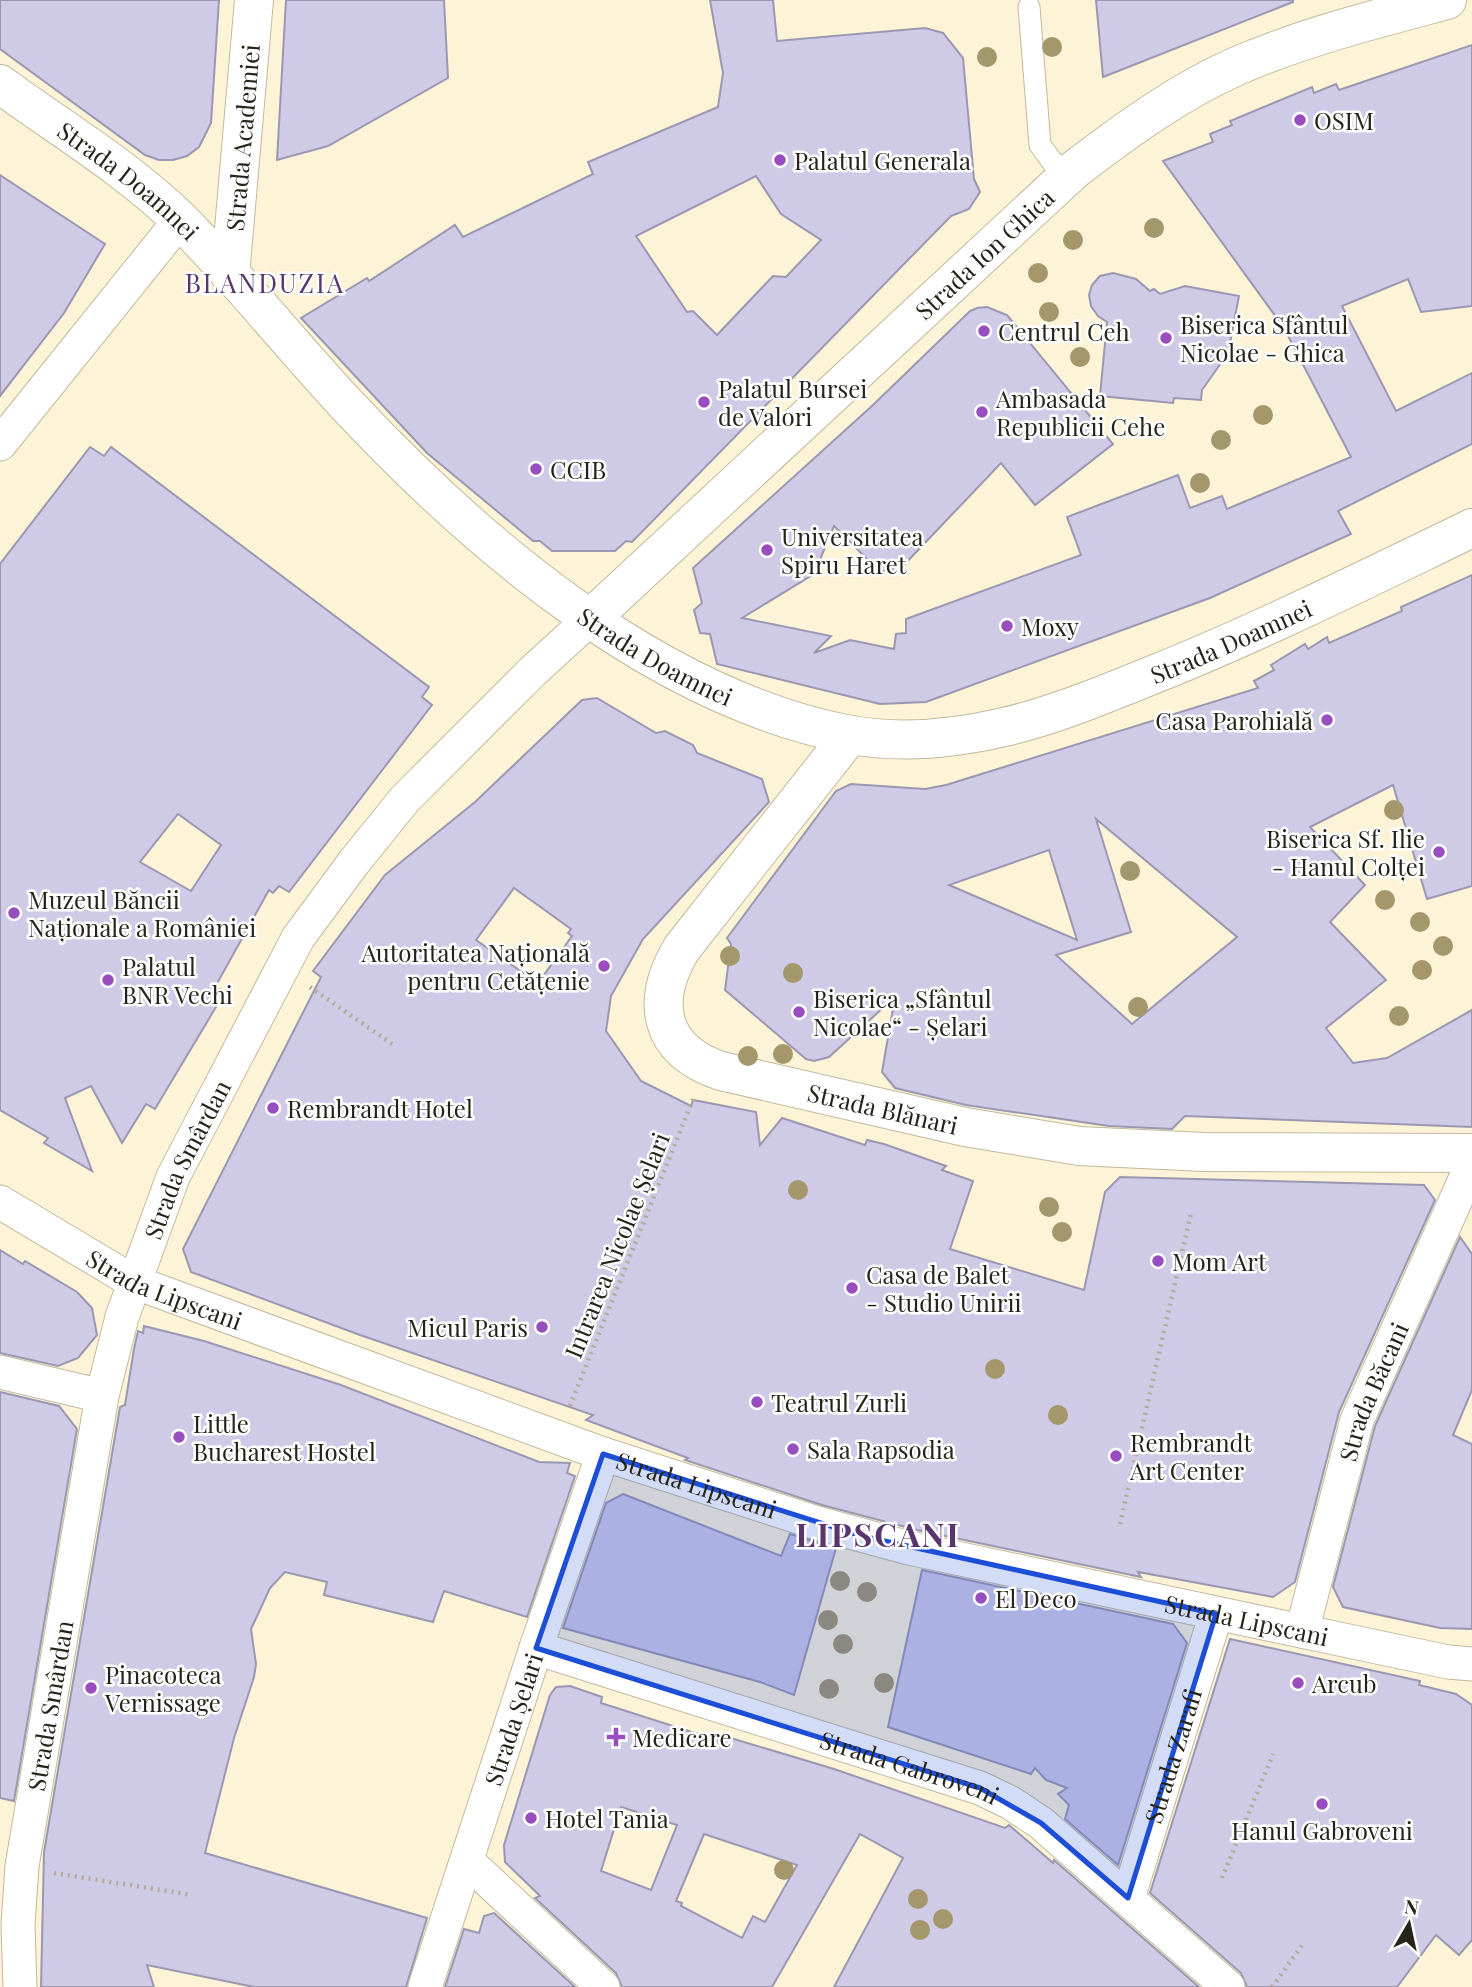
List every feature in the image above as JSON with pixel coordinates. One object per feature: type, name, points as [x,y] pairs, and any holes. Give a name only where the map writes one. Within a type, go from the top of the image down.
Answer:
[{"type":"street","name":"Strada Academiei","points":[[230,275],[254,0]]},
{"type":"street","name":"Strada Ion Ghica","points":[[591,618],[1074,170],[1119,135],[1195,86],[1359,12],[1447,0]]},
{"type":"street","name":"Strada Doamnei","points":[[0,84],[154,196],[180,220],[407,467],[494,544],[591,618],[670,666],[772,712],[850,735],[933,738],[1001,728],[1043,717],[1224,647],[1472,528]]},
{"type":"street","points":[[0,444],[180,220]]},
{"type":"street","name":"Strada Smârdan","points":[[20,1987],[18,1925],[11,1861],[102,1396],[134,1282],[173,1177],[298,938],[354,862],[405,799],[532,672],[591,618]]},
{"type":"street","name":"Strada Blănari","points":[[850,735],[682,948],[671,966],[663,1002],[670,1033],[691,1058],[706,1066],[965,1127],[1079,1146],[1204,1152],[1472,1153]]},
{"type":"street","name":"Strada Băcani","points":[[1302,1631],[1357,1420],[1472,1164]]},
{"type":"street","name":"Strada Lipscani","points":[[0,1202],[134,1282],[603,1454],[862,1536],[1216,1614],[1448,1662],[1472,1664]]},
{"type":"street","points":[[0,1372],[102,1396]]},
{"type":"street","name":"Strada Șelari","points":[[425,1987],[603,1454]]},
{"type":"street","name":"Strada Zarafi","points":[[1128,1898],[1216,1614]]},
{"type":"street","name":"Strada Gabroveni","points":[[536,1648],[980,1788],[1041,1822],[1228,1987]]},
{"type":"street","points":[[467,1861],[603,1987]]},
{"type":"lane","points":[[1026,214],[1038,180],[1040,145],[1029,7]]},
{"type":"lane","points":[[1040,145],[1054,164],[1074,170]]},
{"type":"path","points":[[281,972],[319,991],[392,1044]]},
{"type":"path","name":"Intrarea Nicolae Șelari","points":[[558,1436],[706,1066]]},
{"type":"path","points":[[1120,1524],[1191,1213]]},
{"type":"path","points":[[1222,1878],[1273,1754]]},
{"type":"path","points":[[11,1861],[192,1895]]},
{"type":"path","points":[[1272,1987],[1303,1944]]},
{"type":"highlighted area","points":[[603,1454],[862,1536],[1216,1614],[1128,1898],[1041,1823],[980,1788],[536,1648]]},
{"type":"building","points":[[0,0],[219,0],[211,123],[199,147],[187,156],[173,160],[159,160],[145,155],[0,49]]},
{"type":"building","points":[[286,0],[444,0],[448,78],[328,146],[277,160]]},
{"type":"building","points":[[710,0],[773,0],[777,41],[925,28],[943,33],[963,58],[974,179],[980,192],[969,209],[951,216],[632,542],[626,541],[615,551],[552,551],[540,541],[533,541],[427,453],[301,318],[367,278],[369,281],[455,225],[463,237],[593,174],[588,162],[718,107],[723,73]],"holes":[[[756,176],[781,214],[821,240],[786,277],[773,276],[717,335],[693,311],[687,312],[636,236]]]},
{"type":"building","points":[[1096,0],[1293,0],[1293,2],[1103,77]]},
{"type":"building","points":[[1472,45],[1472,306],[1421,312],[1408,279],[1342,306],[1396,411],[1472,373],[1472,444],[1338,511],[1351,534],[1210,598],[926,702],[880,704],[717,664],[710,634],[700,633],[694,610],[702,603],[693,568],[873,405],[970,311],[977,308],[987,307],[1007,315],[1113,444],[1035,505],[1001,463],[902,567],[880,572],[834,526],[814,574],[742,618],[831,636],[814,653],[850,640],[894,649],[896,634],[906,633],[906,619],[1081,555],[1067,517],[1178,475],[1190,508],[1222,496],[1227,509],[1351,457],[1284,328],[1163,161],[1213,142],[1210,134],[1232,125],[1230,121],[1312,87],[1314,93],[1336,84],[1339,90]]},
{"type":"building","points":[[0,175],[105,244],[64,313],[0,396]]},
{"type":"building","name":"Biserica Sfântul Nicolae - Ghica","points":[[1113,273],[1136,279],[1150,291],[1154,289],[1160,294],[1185,286],[1239,296],[1228,353],[1202,390],[1201,400],[1174,398],[1173,403],[1100,396],[1107,322],[1098,316],[1091,306],[1089,295],[1092,285],[1100,276]]},
{"type":"building","points":[[90,447],[104,456],[111,447],[429,687],[422,697],[432,705],[289,892],[279,886],[273,893],[269,890],[215,987],[225,992],[155,1109],[146,1104],[122,1143],[91,1086],[65,1098],[92,1171],[44,1143],[48,1138],[0,1110],[0,564]],"holes":[[[178,814],[221,845],[191,891],[140,862]]]},
{"type":"building","points":[[1472,575],[1472,886],[1427,899],[1393,785],[1310,827],[1365,885],[1330,922],[1386,980],[1326,1028],[1353,1063],[1387,1058],[1472,1010],[1472,1127],[1185,1116],[1172,1129],[1109,1126],[966,1105],[895,1088],[882,1072],[895,997],[829,1057],[814,1061],[806,1059],[725,990],[731,944],[727,938],[836,791],[851,784],[925,789],[946,785],[1258,688],[1254,681],[1274,670],[1271,665],[1305,644],[1308,649],[1327,637],[1329,643],[1402,611],[1401,607]],"holes":[[[1096,819],[1237,937],[1132,1024],[1056,955],[1131,932]],[[1049,850],[1077,940],[949,885]]]},
{"type":"building","points":[[597,698],[656,733],[665,731],[693,745],[697,753],[762,779],[769,802],[643,939],[611,996],[606,1031],[641,1081],[691,1106],[693,1100],[756,1112],[760,1145],[782,1118],[865,1145],[867,1140],[884,1144],[946,1166],[942,1170],[973,1181],[950,1249],[1084,1290],[1105,1192],[1120,1177],[1424,1185],[1435,1200],[1339,1412],[1295,1582],[1273,1597],[1138,1572],[1141,1577],[917,1530],[822,1505],[685,1460],[688,1458],[586,1420],[593,1415],[360,1335],[191,1272],[183,1249],[321,977],[313,971],[385,875],[475,802],[582,700]],"holes":[[[514,888],[571,929],[568,933],[572,936],[538,983],[476,940]]]},
{"type":"building","points":[[1460,1237],[1472,1254],[1472,1390],[1453,1435],[1472,1444],[1472,1629],[1440,1628],[1343,1607],[1333,1587],[1375,1426]]},
{"type":"building","points":[[0,1250],[23,1264],[25,1261],[77,1292],[92,1308],[97,1335],[78,1358],[58,1366],[0,1353]]},
{"type":"building","points":[[144,1326],[204,1341],[341,1385],[539,1462],[570,1463],[567,1473],[575,1476],[527,1617],[444,1591],[433,1622],[324,1595],[327,1582],[285,1572],[270,1588],[251,1629],[256,1664],[254,1677],[234,1738],[205,1853],[427,1918],[406,1987],[254,1987],[147,1965],[154,1987],[41,1987],[44,1852],[120,1407],[125,1405],[138,1331],[143,1333]]},
{"type":"building","points":[[0,1392],[59,1406],[77,1429],[14,1801],[0,1798]]},
{"type":"building","points":[[623,1494],[781,1556],[790,1534],[836,1548],[794,1695],[760,1682],[563,1628],[606,1503]]},
{"type":"building","points":[[922,1570],[1173,1624],[1187,1643],[1118,1865],[1065,1819],[1069,1805],[1058,1794],[1067,1788],[1046,1780],[1035,1768],[1031,1774],[888,1727]]},
{"type":"building","points":[[1230,1639],[1420,1681],[1419,1685],[1456,1694],[1472,1705],[1472,1940],[1459,1955],[1436,1935],[1397,1987],[1247,1987],[1241,1973],[1150,1893]]},
{"type":"building","points":[[570,1686],[602,1697],[601,1703],[723,1742],[724,1736],[834,1769],[1005,1828],[1009,1825],[1053,1863],[1054,1860],[1199,1987],[834,1987],[903,1858],[860,1834],[772,1987],[622,1987],[616,1973],[535,1898],[540,1896],[505,1862],[504,1845],[550,1695],[556,1687]],"holes":[[[621,1807],[677,1825],[651,1890],[601,1871]],[[704,1834],[797,1865],[765,1922],[753,1916],[742,1938],[676,1901]]]},
{"type":"building","points":[[494,1913],[575,1987],[445,1987],[464,1929],[479,1933],[484,1916]]},
{"type":"place","name":"OSIM","points":[[1300,120]]},
{"type":"place","name":"Palatul Generala","points":[[780,160]]},
{"type":"place","name":"Centrul Ceh","points":[[984,331]]},
{"type":"place","name":"Biserica Sfântul Nicolae - Ghica","points":[[1166,338]]},
{"type":"place","name":"Palatul Bursei de Valori","points":[[704,402]]},
{"type":"place","name":"Ambasada Republicii Cehe","points":[[982,412]]},
{"type":"place","name":"CCIB","points":[[536,469]]},
{"type":"place","name":"Universitatea Spiru Haret","points":[[767,550]]},
{"type":"place","name":"Moxy","points":[[1007,626]]},
{"type":"place","name":"Casa Parohială","points":[[1327,720]]},
{"type":"place","name":"Biserica Sf. Ilie - Hanul Colței","points":[[1439,852]]},
{"type":"place","name":"Muzeul Băncii Naționale a României","points":[[14,913]]},
{"type":"place","name":"Autoritatea Națională pentru Cetățenie","points":[[604,966]]},
{"type":"place","name":"Palatul BNR Vechi","points":[[108,980]]},
{"type":"place","name":"Biserica „Sfântul Nicolae“ - Șelari","points":[[799,1012]]},
{"type":"place","name":"Rembrandt Hotel","points":[[273,1108]]},
{"type":"place","name":"Mom Art","points":[[1158,1261]]},
{"type":"place","name":"Casa de Balet - Studio Unirii","points":[[852,1288]]},
{"type":"place","name":"Micul Paris","points":[[542,1327]]},
{"type":"place","name":"Teatrul Zurli","points":[[757,1402]]},
{"type":"place","name":"Little Bucharest Hostel","points":[[179,1437]]},
{"type":"place","name":"Sala Rapsodia","points":[[793,1449]]},
{"type":"place","name":"Rembrandt Art Center","points":[[1116,1456]]},
{"type":"place","name":"El Deco","points":[[981,1598]]},
{"type":"place","name":"Arcub","points":[[1298,1683]]},
{"type":"place","name":"Pinacoteca Vernissage","points":[[91,1688]]},
{"type":"place","name":"Medicare","points":[[616,1737]]},
{"type":"place","name":"Hanul Gabroveni","points":[[1322,1804]]},
{"type":"place","name":"Hotel Tania","points":[[531,1818]]},
{"type":"district","name":"BLANDUZIA","points":[[265,282]]},
{"type":"district","name":"LIPSCANI","points":[[878,1533]]}]
